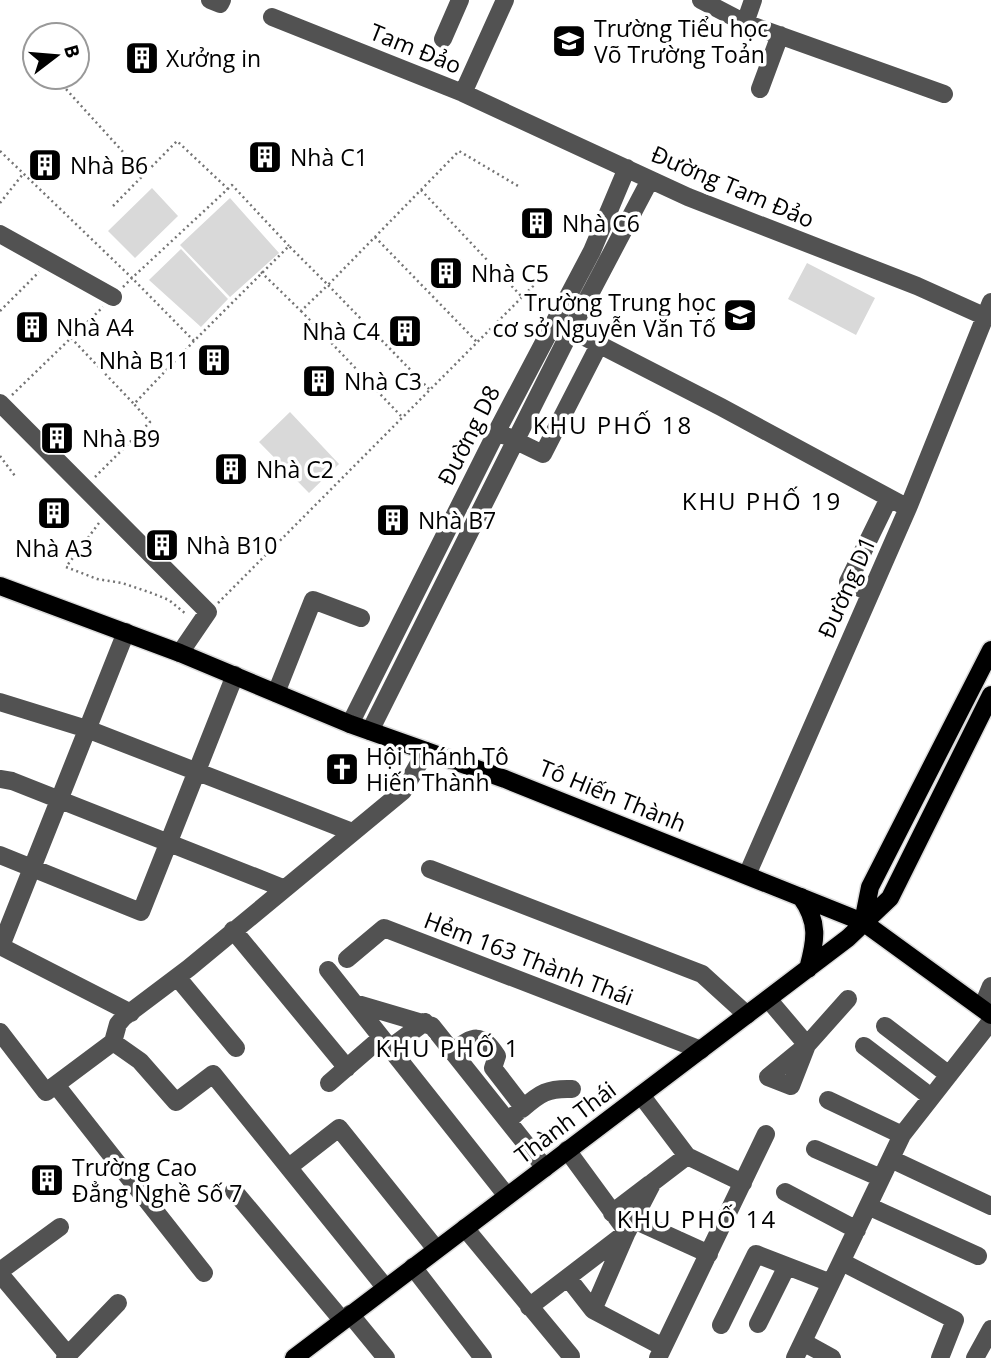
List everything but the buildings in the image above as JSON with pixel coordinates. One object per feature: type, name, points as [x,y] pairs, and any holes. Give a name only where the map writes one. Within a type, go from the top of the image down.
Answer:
[{"type":"main road","name":"Tô Hiến Thành","points":[[0,586],[180,653],[350,724],[505,779],[863,922],[988,1015]]},
{"type":"main road","points":[[863,922],[870,887],[986,670],[991,650]]},
{"type":"main road","name":"Thành Thái","points":[[294,1358],[848,938],[890,898],[991,695]]},
{"type":"main road","points":[[801,897],[810,910],[814,924],[813,952],[808,969]]},
{"type":"street","points":[[211,0],[220,4],[222,0]]},
{"type":"street","points":[[443,39],[460,0]]},
{"type":"street","points":[[463,93],[505,0]]},
{"type":"street","points":[[701,0],[745,23],[944,94]]},
{"type":"street","points":[[745,23],[753,0]]},
{"type":"street","name":"Tam Đảo","points":[[272,17],[463,93]]},
{"type":"street","points":[[760,89],[780,35]]},
{"type":"street","name":"Đường Tam Đảo","points":[[463,93],[733,216],[917,286],[989,310]]},
{"type":"street","name":"Đường D8","points":[[370,731],[571,330],[600,255],[627,168]]},
{"type":"street","name":"Đường D8","points":[[350,724],[497,431],[600,255],[650,180]]},
{"type":"street","points":[[0,234],[113,297]]},
{"type":"street","name":"Đường D1","points":[[747,876],[908,508],[989,310]]},
{"type":"street","points":[[571,330],[908,508]]},
{"type":"street","points":[[497,431],[543,454],[600,345]]},
{"type":"street","points":[[1,404],[108,512],[204,618],[180,653]]},
{"type":"street","points":[[870,593],[848,582],[889,498]]},
{"type":"street","points":[[276,693],[313,600],[361,618]]},
{"type":"street","points":[[126,632],[0,946],[131,1013]]},
{"type":"street","points":[[0,855],[33,866],[141,912],[195,770],[235,675]]},
{"type":"street","points":[[0,702],[87,729],[352,832]]},
{"type":"street","points":[[51,1088],[113,1042],[118,1024],[131,1013],[403,791],[426,751]]},
{"type":"street","points":[[0,779],[12,781],[283,888]]},
{"type":"street","points":[[430,869],[702,974],[747,1015]]},
{"type":"street","name":"Hẻm 163 Thành Thái","points":[[347,959],[384,928],[701,1050]]},
{"type":"street","points":[[233,930],[347,1068]]},
{"type":"street","points":[[328,970],[507,1196]]},
{"type":"street","points":[[177,977],[236,1048]]},
{"type":"street","points":[[832,1358],[799,1350],[902,1135],[949,1075],[988,1015],[991,986]]},
{"type":"street","points":[[768,999],[807,1045],[848,999]]},
{"type":"street","points":[[354,1003],[432,1026],[545,1168]]},
{"type":"street","points":[[329,1083],[385,1043],[425,1022]]},
{"type":"street","points":[[885,1026],[949,1075]]},
{"type":"street","points":[[0,1032],[51,1088],[204,1273]]},
{"type":"street","points":[[453,1052],[468,1040],[485,1040],[497,1055],[493,1068],[476,1082]]},
{"type":"street","points":[[113,1042],[139,1061],[177,1102],[213,1074],[385,1287]]},
{"type":"street","points":[[864,1046],[931,1097]]},
{"type":"street","points":[[493,1068],[522,1105],[522,1109]]},
{"type":"street","points":[[508,1121],[548,1091],[555,1088],[572,1089]]},
{"type":"street","points":[[640,1095],[687,1156],[743,1183]]},
{"type":"street","points":[[828,1100],[902,1135]]},
{"type":"street","points":[[289,1167],[339,1129],[436,1249]]},
{"type":"street","points":[[569,1278],[593,1310],[661,1352],[766,1134]]},
{"type":"street","points":[[815,1149],[881,1178]]},
{"type":"street","points":[[567,1150],[612,1213],[630,1226],[709,1255]]},
{"type":"street","points":[[612,1213],[687,1156]]},
{"type":"street","points":[[891,1159],[991,1206]]},
{"type":"street","points":[[593,1310],[630,1226],[653,1182]]},
{"type":"street","points":[[234,1191],[386,1358]]},
{"type":"street","points":[[785,1192],[857,1230]]},
{"type":"street","points":[[868,1206],[978,1256]]},
{"type":"street","points":[[529,1307],[569,1278],[630,1226]]},
{"type":"street","points":[[60,1227],[0,1272],[67,1356],[118,1303]]},
{"type":"street","points":[[465,1228],[571,1356]]},
{"type":"street","points":[[721,1325],[756,1254],[831,1283]]},
{"type":"street","points":[[842,1262],[955,1320],[940,1358]]},
{"type":"street","points":[[758,1324],[788,1266]]},
{"type":"street","points":[[413,1267],[479,1357]]},
{"type":"street","points":[[979,1356],[991,1329]]},
{"type":"path","points":[[68,91],[144,175]]},
{"type":"path","points":[[113,206],[177,141],[228,190]]},
{"type":"path","points":[[0,151],[194,341]]},
{"type":"path","points":[[301,311],[459,151],[518,186]]},
{"type":"path","points":[[0,203],[23,174]]},
{"type":"path","points":[[1,404],[232,186],[429,389]]},
{"type":"path","points":[[421,190],[522,297]]},
{"type":"path","points":[[375,237],[477,342]]},
{"type":"path","points":[[134,404],[289,246]]},
{"type":"path","points":[[0,311],[48,262]]},
{"type":"path","points":[[108,512],[66,567],[169,600],[204,618],[548,271]]},
{"type":"path","points":[[261,272],[402,417]]},
{"type":"path","points":[[71,338],[150,422],[84,488]]},
{"type":"path","points":[[0,456],[15,476]]},
{"type":"shaded area","points":[[152,188],[178,216],[135,258],[108,231]]},
{"type":"shaded area","points":[[230,198],[279,253],[230,297],[180,245]]},
{"type":"shaded area","points":[[181,249],[228,299],[201,327],[149,280]]},
{"type":"shaded area","points":[[807,263],[875,298],[856,335],[788,299]]},
{"type":"shaded area","points":[[290,412],[339,464],[309,493],[259,442]]},
{"type":"place","name":"Trường Tiểu học Võ Trường Toản","points":[[569,41]]},
{"type":"place","name":"Xưởng in","points":[[142,58]]},
{"type":"place","name":"Nhà C1","points":[[265,157]]},
{"type":"place","name":"Nhà B6","points":[[45,165]]},
{"type":"place","name":"Nhà C6","points":[[537,223]]},
{"type":"place","name":"Nhà C5","points":[[446,273]]},
{"type":"place","name":"Trường Trung học cơ sở Nguyễn Văn Tố","points":[[740,315]]},
{"type":"place","name":"Nhà A4","points":[[32,327]]},
{"type":"place","name":"Nhà C4","points":[[405,331]]},
{"type":"place","name":"Nhà B11","points":[[214,360]]},
{"type":"place","name":"Nhà C3","points":[[319,381]]},
{"type":"place","name":"Nhà B9","points":[[57,438]]},
{"type":"place","name":"Nhà C2","points":[[231,469]]},
{"type":"place","name":"Nhà A3","points":[[54,513]]},
{"type":"place","name":"Nhà B7","points":[[393,520]]},
{"type":"place","name":"Nhà B10","points":[[162,545]]},
{"type":"place","name":"Hội Thánh Tô Hiến Thành","points":[[342,769]]},
{"type":"place","name":"Trường Cao Đẳng Nghề Số 7","points":[[47,1180]]},
{"type":"district","name":"KHU PHỐ 18","points":[[613,424]]},
{"type":"district","name":"KHU PHỐ 19","points":[[762,500]]},
{"type":"district","name":"KHU PHỐ 1","points":[[448,1047]]},
{"type":"district","name":"KHU PHỐ 14","points":[[697,1218]]}]
